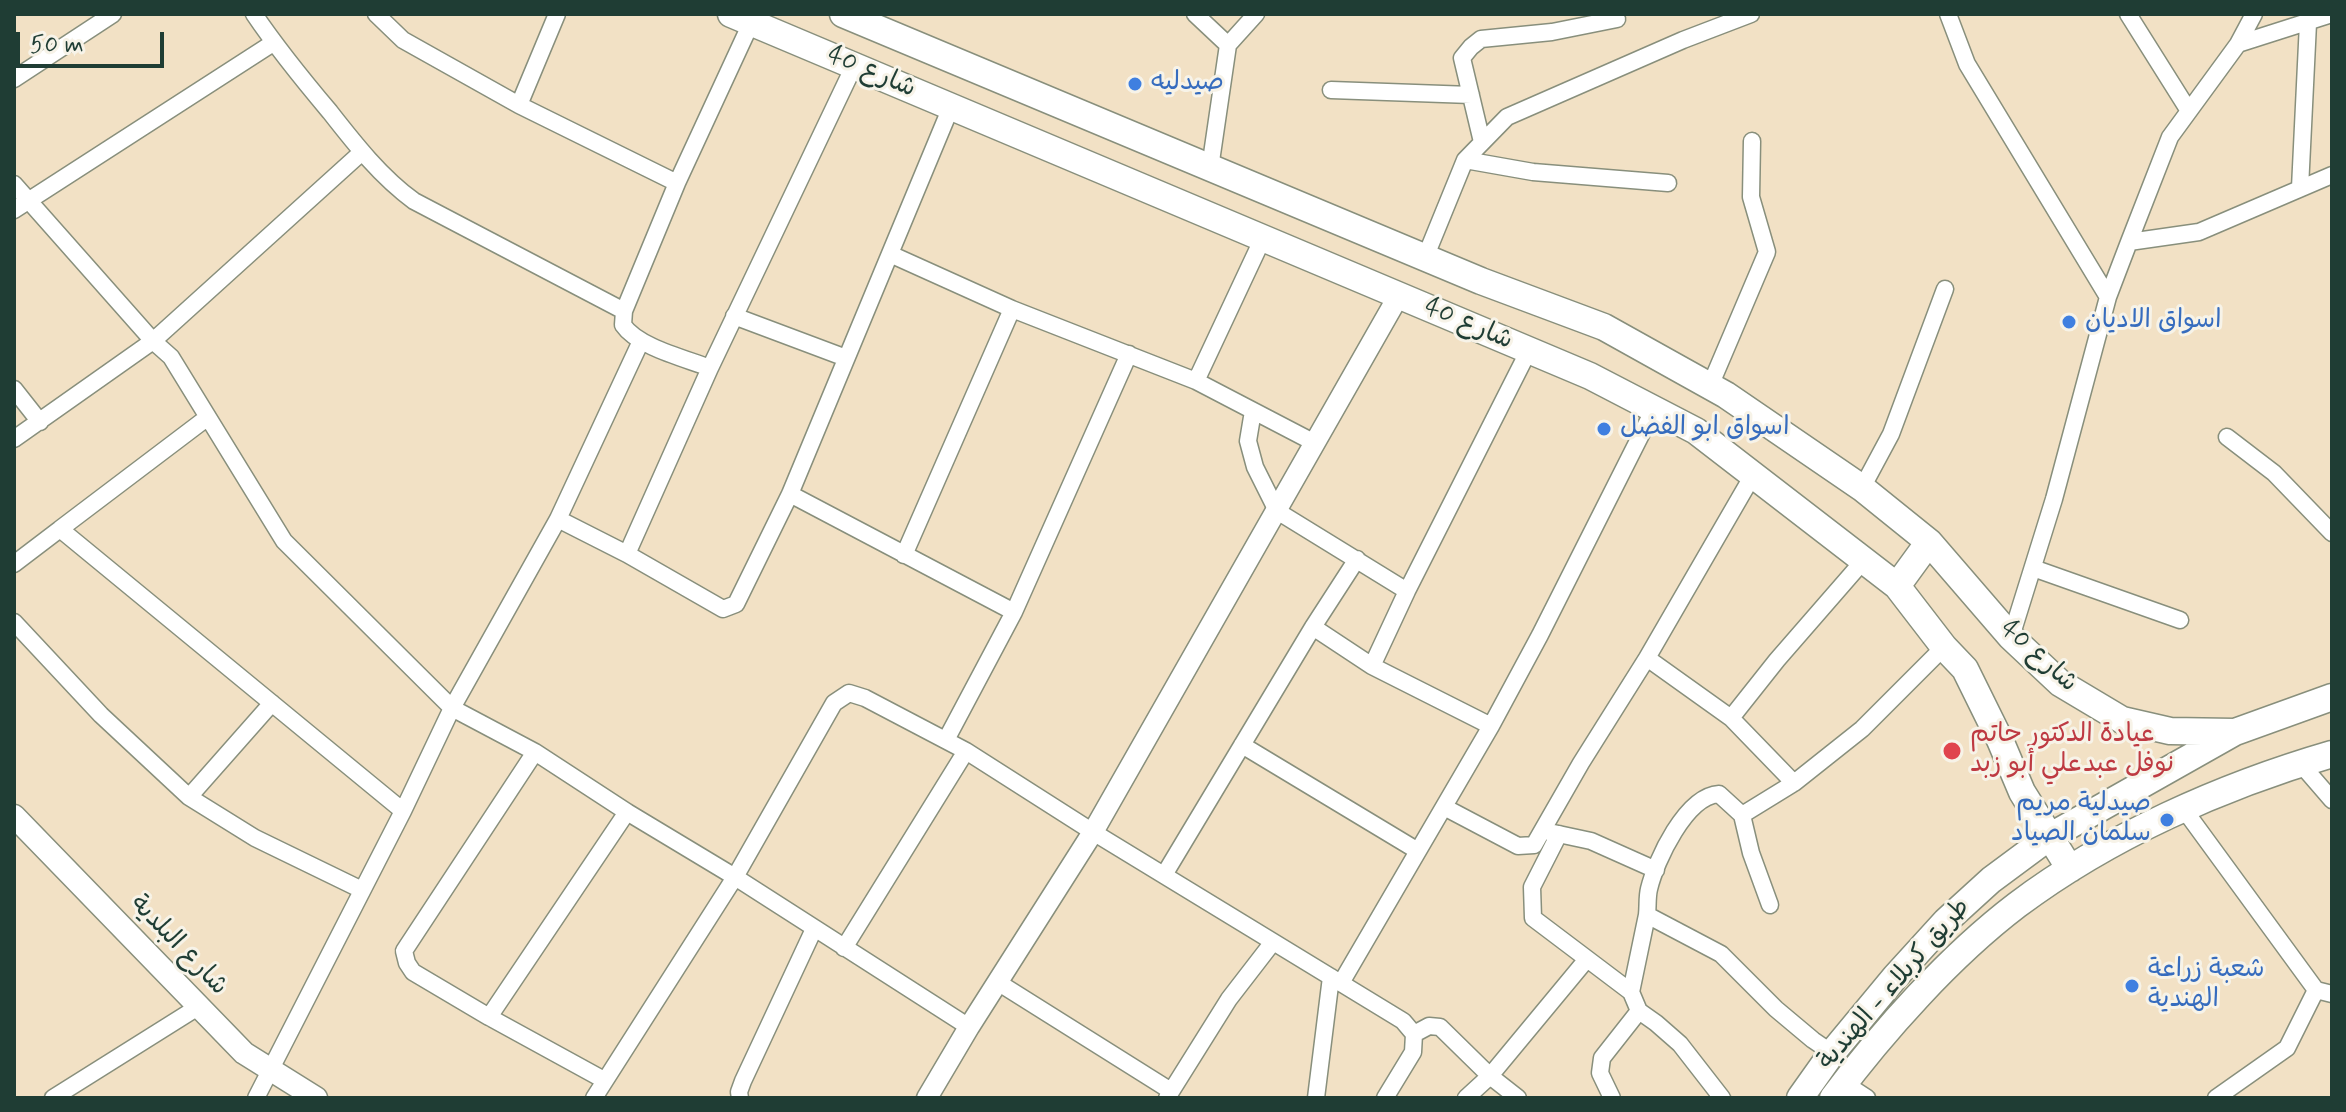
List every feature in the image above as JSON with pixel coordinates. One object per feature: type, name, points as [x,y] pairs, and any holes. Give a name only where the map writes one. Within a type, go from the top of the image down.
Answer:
[{"type":"main road","name":"شارع 40","points":[[843,14],[1425,258],[1604,327],[1710,386],[1862,488],[1929,542],[2011,637],[2060,683],[2122,720],[2170,731],[2235,732]]},
{"type":"main road","name":"شارع 40","points":[[741,18],[1590,376],[1696,431],[1897,586],[1965,669],[2022,792],[2070,869]]},
{"type":"main road","points":[[1897,586],[1929,542]]},
{"type":"main road","name":"طريق كربلاء - الهندية","points":[[1800,1098],[1832,1053],[1895,977],[1946,921],[1991,880],[2049,837],[2235,732],[2332,697]]},
{"type":"main road","points":[[1839,1090],[1912,1004],[1967,948],[2016,906],[2070,869],[2183,808],[2272,771],[2332,754]]},
{"type":"main road","name":"شارع البلدية","points":[[14,816],[244,1053],[316,1098]]},
{"type":"main road","points":[[1970,899],[1985,905],[1993,917],[1993,926]]},
{"type":"street","points":[[14,79],[113,14]]},
{"type":"street","points":[[254,14],[273,43],[362,152],[396,188],[414,201],[624,311]]},
{"type":"street","points":[[376,14],[403,40],[519,105],[677,183]]},
{"type":"street","points":[[519,105],[557,14]]},
{"type":"street","points":[[1195,14],[1228,45]]},
{"type":"street","points":[[1210,168],[1228,45],[1256,14]]},
{"type":"street","points":[[1425,258],[1465,160],[1507,117],[1683,40],[1751,14]]},
{"type":"street","points":[[1948,14],[1967,64],[2108,297]]},
{"type":"street","points":[[2128,14],[2189,111]]},
{"type":"street","points":[[2011,637],[2054,499],[2108,297],[2129,242],[2170,137],[2238,44],[2254,14]]},
{"type":"street","points":[[2238,44],[2332,14]]},
{"type":"street","points":[[710,368],[629,334],[623,325],[624,311],[741,18]]},
{"type":"street","points":[[1482,142],[1462,58],[1471,47],[1481,39],[1552,32],[1617,19]]},
{"type":"street","points":[[2300,188],[2308,23]]},
{"type":"street","points":[[21,206],[273,43]]},
{"type":"street","points":[[627,554],[734,316],[854,66]]},
{"type":"street","points":[[1331,90],[1471,95]]},
{"type":"street","points":[[558,519],[723,609],[736,604],[790,494],[951,107]]},
{"type":"street","points":[[1710,386],[1767,252],[1751,197],[1752,141]]},
{"type":"street","points":[[14,439],[153,341],[362,152]]},
{"type":"street","points":[[1465,160],[1533,172],[1668,183]]},
{"type":"street","points":[[2129,242],[2199,232],[2332,175]]},
{"type":"street","points":[[14,184],[21,206],[171,357],[284,541],[452,708],[535,752],[969,1027]]},
{"type":"street","points":[[1196,381],[1263,238]]},
{"type":"street","points":[[890,254],[1012,309],[1196,381],[1315,443]]},
{"type":"street","points":[[1862,488],[1891,434],[1945,289]]},
{"type":"street","points":[[927,1098],[1093,832],[1399,295]]},
{"type":"street","points":[[904,555],[1012,309]]},
{"type":"street","points":[[734,316],[846,358]]},
{"type":"street","points":[[256,1098],[403,811],[452,708],[558,519],[641,341]]},
{"type":"street","points":[[1372,666],[1529,350]]},
{"type":"street","points":[[946,740],[1014,612],[1129,354]]},
{"type":"street","points":[[14,389],[40,422]]},
{"type":"street","points":[[1316,1098],[1336,980],[1418,851],[1491,726],[1654,409]]},
{"type":"street","points":[[1253,411],[1248,441],[1255,467],[1277,511],[1407,591]]},
{"type":"street","points":[[14,564],[208,417]]},
{"type":"street","points":[[2227,437],[2274,473],[2332,533]]},
{"type":"street","points":[[1722,1098],[1680,1044],[1639,1011],[1631,992],[1533,918],[1532,887],[1551,832],[1581,763],[1647,658],[1753,475]]},
{"type":"street","points":[[790,494],[1014,612]]},
{"type":"street","points":[[60,529],[403,811]]},
{"type":"street","points":[[1164,875],[1357,559]]},
{"type":"street","points":[[1731,718],[1864,560]]},
{"type":"street","points":[[2033,568],[2180,620]]},
{"type":"street","points":[[14,622],[101,715],[189,797],[255,838],[362,890]]},
{"type":"street","points":[[1313,627],[1372,666],[1491,726]]},
{"type":"street","points":[[1742,815],[1794,783],[1862,729],[1944,647]]},
{"type":"street","points":[[1647,658],[1731,718],[1794,783]]},
{"type":"street","points":[[594,1098],[735,877],[834,703],[849,693],[865,698],[966,751],[1403,1021],[1414,1034],[1413,1052],[1385,1098]]},
{"type":"street","points":[[189,797],[272,703]]},
{"type":"street","points":[[1242,745],[1418,851]]},
{"type":"street","points":[[844,948],[966,751]]},
{"type":"street","points":[[535,752],[404,951],[413,972],[604,1080]]},
{"type":"street","points":[[2300,763],[2332,800]]},
{"type":"street","points":[[1631,992],[1647,915],[1648,891],[1664,849],[1682,820],[1703,798],[1719,794],[1742,815],[1751,853],[1770,905]]},
{"type":"street","points":[[1444,807],[1518,846],[1534,845],[1551,832]]},
{"type":"street","points":[[2183,808],[2324,992],[2287,1048],[2216,1098]]},
{"type":"street","points":[[489,1017],[627,812]]},
{"type":"street","points":[[1551,832],[1591,841],[1656,870]]},
{"type":"street","points":[[1647,915],[1721,954],[1776,1009],[1832,1053]]},
{"type":"street","points":[[740,1098],[743,1081],[814,929]]},
{"type":"street","points":[[999,983],[1169,1094],[1229,999],[1273,942]]},
{"type":"street","points":[[1466,1098],[1490,1076],[1587,959]]},
{"type":"street","points":[[53,1098],[198,1007]]},
{"type":"street","points":[[1612,1098],[1600,1073],[1602,1058],[1639,1011]]},
{"type":"street","points":[[1414,1034],[1429,1026],[1440,1027],[1490,1076],[1518,1098]]},
{"type":"street","points":[[1839,1090],[1867,1098]]},
{"type":"place","name":"صيدليه","points":[[1135,84]]},
{"type":"place","name":"اسواق الاديان","points":[[2069,322]]},
{"type":"place","name":"اسواق ابو الفضل","points":[[1604,429]]},
{"type":"place","name":"عيادة الدكتور حاتم نوفل عبدعلي أبو زبد","points":[[1952,751]]},
{"type":"place","name":"صيدلية مريم سلمان الصياد","points":[[2167,820]]},
{"type":"place","name":"شعبة زراعة الهندية","points":[[2132,986]]}]
